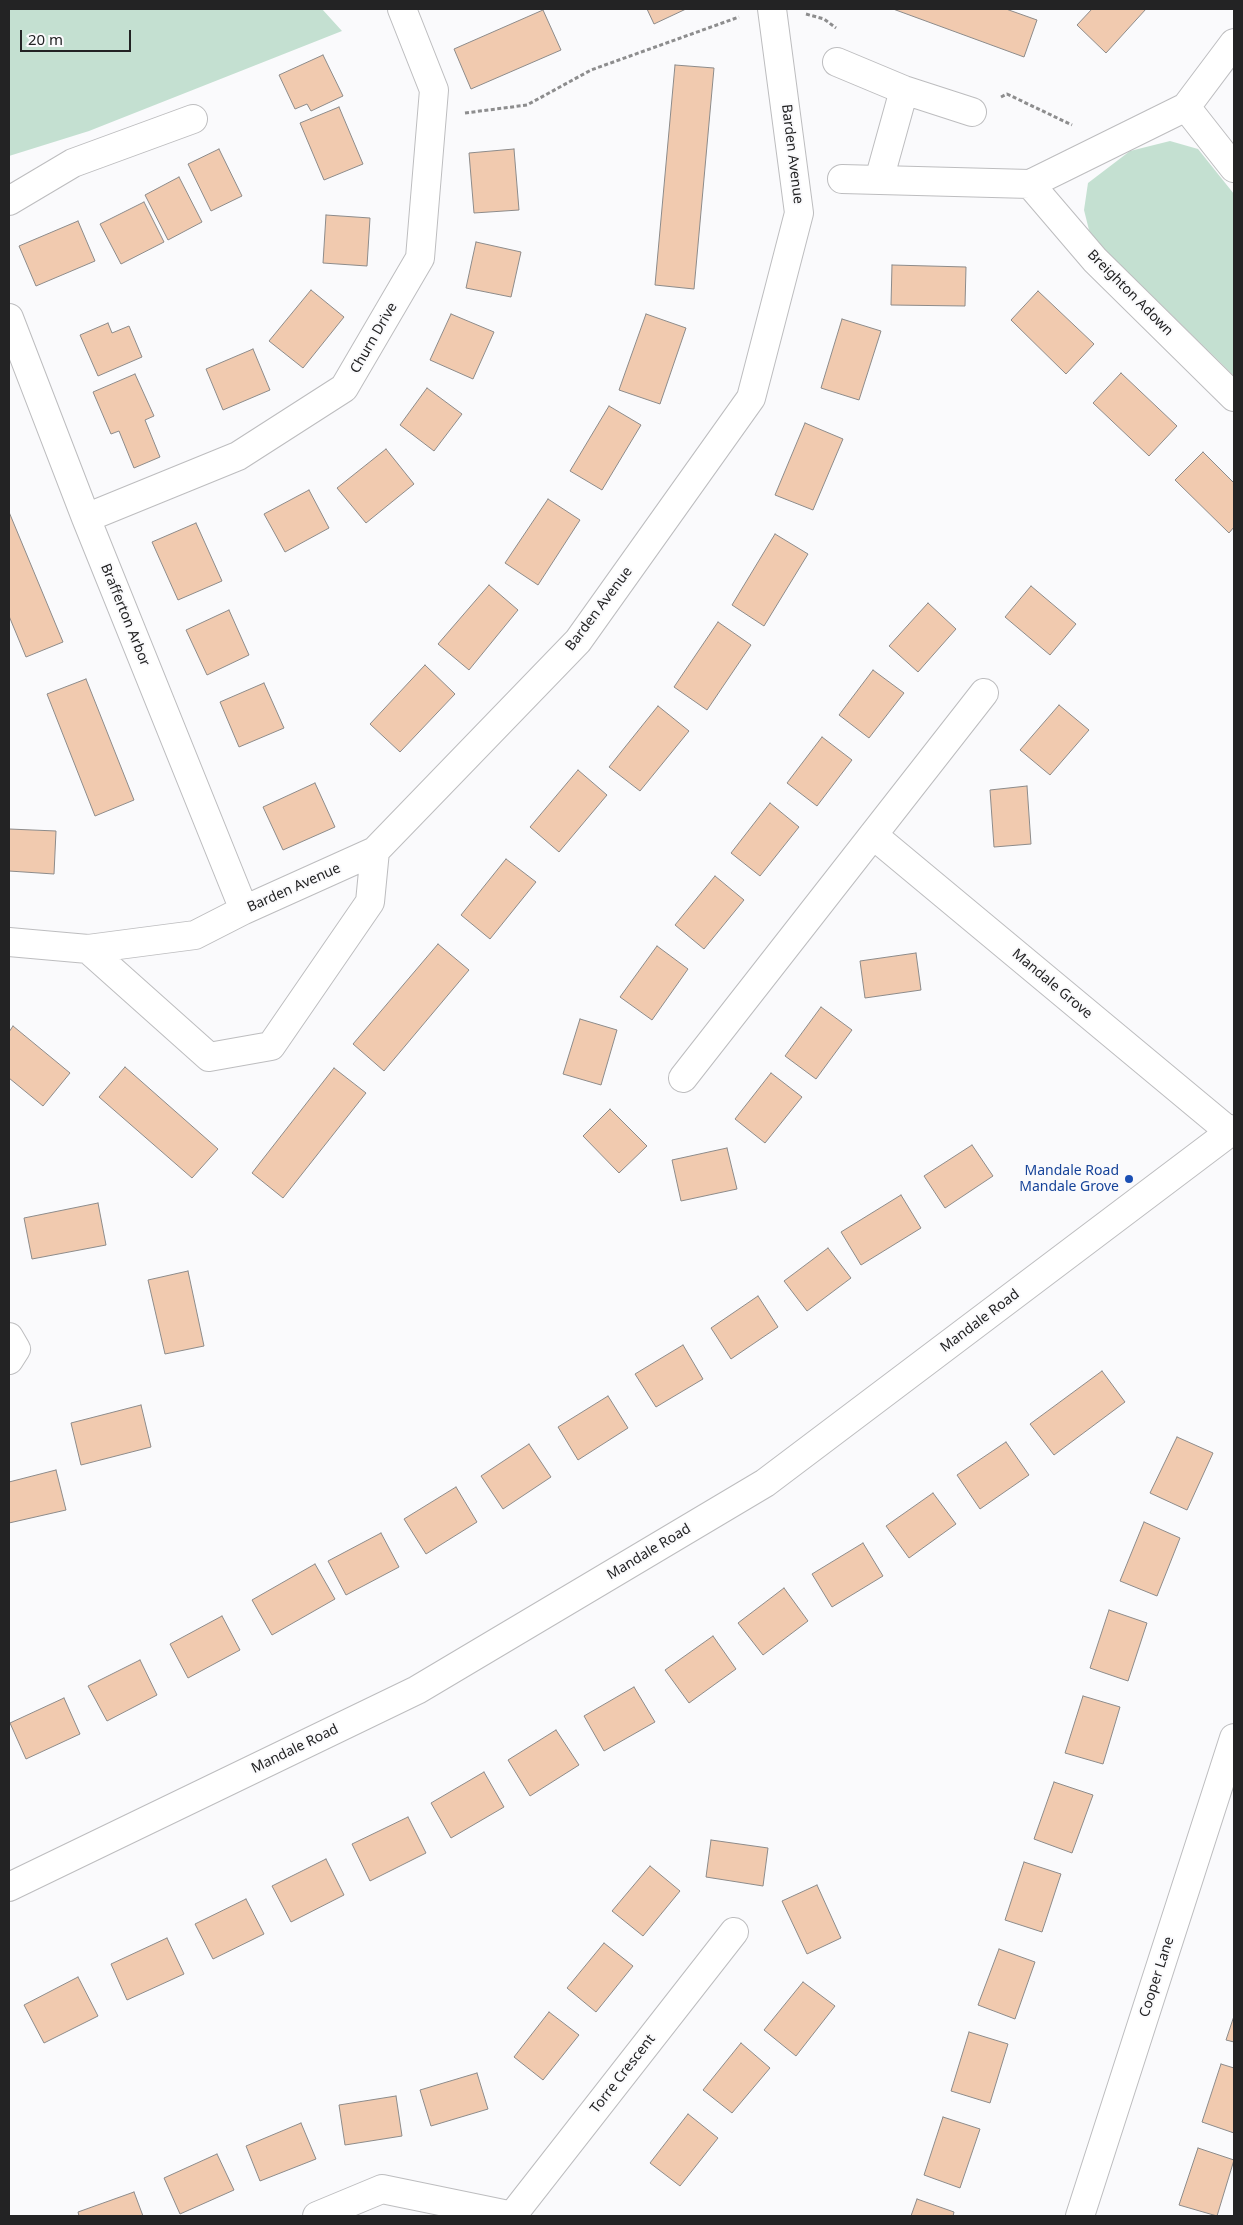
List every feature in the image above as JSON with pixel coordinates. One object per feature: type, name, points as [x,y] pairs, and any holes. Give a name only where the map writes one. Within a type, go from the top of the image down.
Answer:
[{"type":"street","name":"Churn Drive","points":[[86,518],[238,456],[344,388],[420,258],[434,90],[402,9]]},
{"type":"street","name":"Barden Avenue","points":[[9,942],[88,949],[195,935],[244,910],[375,851],[578,641],[751,398],[799,213],[772,9]]},
{"type":"street","points":[[842,178],[1030,184],[1186,106],[1234,43]]},
{"type":"street","points":[[837,62],[904,90],[972,112]]},
{"type":"street","points":[[879,180],[904,90]]},
{"type":"street","points":[[1186,106],[1234,168]]},
{"type":"street","points":[[9,200],[73,163],[193,119]]},
{"type":"street","name":"Breighton Adown","points":[[1030,184],[1095,260],[1234,397]]},
{"type":"street","name":"Brafferton Arbor","points":[[9,318],[86,518],[244,910]]},
{"type":"street","points":[[683,1078],[984,693]]},
{"type":"street","name":"Mandale Grove","points":[[873,835],[1232,1131]]},
{"type":"street","points":[[88,949],[209,1057],[271,1046],[370,902],[375,851]]},
{"type":"street","name":"Mandale Road","points":[[9,1887],[417,1690],[765,1483],[1232,1131]]},
{"type":"street","points":[[9,1337],[16,1349],[9,1360]]},
{"type":"street","name":"Cooper Lane","points":[[1081,2216],[1234,1738]]},
{"type":"street","name":"Torre Crescent","points":[[317,2216],[382,2189],[512,2216],[734,1932]]},
{"type":"path","points":[[805,14],[824,19],[839,30],[837,62]]},
{"type":"path","points":[[432,118],[527,105],[591,70],[744,15]]},
{"type":"path","points":[[972,112],[1007,94],[1112,144]]},
{"type":"green space","points":[[9,9],[322,9],[342,31],[89,131],[9,156]]},
{"type":"green space","points":[[1170,141],[1198,149],[1234,194],[1234,376],[1134,278],[1102,254],[1089,230],[1084,210],[1088,183],[1130,151]]},
{"type":"building","points":[[647,9],[686,9],[654,24]]},
{"type":"building","points":[[893,9],[1006,9],[1037,20],[1024,57]]},
{"type":"building","points":[[1092,9],[1146,9],[1106,53],[1077,25]]},
{"type":"building","points":[[543,10],[561,50],[471,89],[454,49]]},
{"type":"building","points":[[323,55],[343,96],[311,111],[307,104],[295,109],[279,75]]},
{"type":"building","points":[[675,65],[714,68],[694,289],[655,285]]},
{"type":"building","points":[[339,107],[363,164],[324,180],[300,123]]},
{"type":"building","points":[[219,149],[242,196],[211,211],[188,164]]},
{"type":"building","points":[[514,149],[519,210],[474,213],[469,153]]},
{"type":"building","points":[[179,177],[202,222],[168,240],[145,195]]},
{"type":"building","points":[[144,202],[164,242],[121,264],[100,224]]},
{"type":"building","points":[[326,215],[370,218],[367,266],[323,263]]},
{"type":"building","points":[[78,221],[95,261],[36,286],[19,246]]},
{"type":"building","points":[[476,242],[521,252],[511,297],[466,288]]},
{"type":"building","points":[[892,265],[966,267],[965,306],[891,305]]},
{"type":"building","points":[[311,290],[344,317],[303,368],[269,341]]},
{"type":"building","points":[[1038,291],[1094,344],[1066,374],[1011,320]]},
{"type":"building","points":[[451,314],[494,332],[473,379],[430,360]]},
{"type":"building","points":[[646,314],[686,328],[660,404],[619,390]]},
{"type":"building","points":[[842,319],[881,331],[859,400],[821,388]]},
{"type":"building","points":[[108,323],[112,333],[129,326],[142,357],[98,376],[80,335]]},
{"type":"building","points":[[253,349],[270,390],[223,410],[206,369]]},
{"type":"building","points":[[1121,373],[1177,426],[1149,456],[1093,403]]},
{"type":"building","points":[[135,374],[154,416],[145,420],[160,457],[134,468],[119,431],[111,434],[93,392]]},
{"type":"building","points":[[427,388],[462,414],[434,451],[400,425]]},
{"type":"building","points":[[609,406],[641,425],[602,490],[570,471]]},
{"type":"building","points":[[805,423],[843,439],[813,510],[775,495]]},
{"type":"building","points":[[386,449],[414,484],[366,523],[337,488]]},
{"type":"building","points":[[1203,452],[1234,483],[1234,527],[1229,533],[1175,480]]},
{"type":"building","points":[[309,490],[329,528],[285,552],[264,514]]},
{"type":"building","points":[[548,499],[580,520],[538,585],[505,563]]},
{"type":"building","points":[[9,512],[63,642],[26,657],[9,616]]},
{"type":"building","points":[[196,523],[222,581],[178,600],[152,542]]},
{"type":"building","points":[[775,534],[808,554],[764,626],[732,605]]},
{"type":"building","points":[[489,585],[518,610],[469,670],[438,644]]},
{"type":"building","points":[[1031,586],[1076,624],[1050,655],[1005,617]]},
{"type":"building","points":[[928,603],[956,629],[918,672],[889,646]]},
{"type":"building","points":[[229,610],[249,655],[207,675],[186,630]]},
{"type":"building","points":[[718,622],[751,645],[707,710],[674,687]]},
{"type":"building","points":[[425,665],[455,694],[400,752],[370,724]]},
{"type":"building","points":[[873,670],[904,693],[869,738],[839,715]]},
{"type":"building","points":[[86,679],[134,800],[95,816],[47,694]]},
{"type":"building","points":[[264,683],[284,728],[239,747],[220,702]]},
{"type":"building","points":[[1059,705],[1089,730],[1050,775],[1020,750]]},
{"type":"building","points":[[658,706],[689,731],[640,791],[609,767]]},
{"type":"building","points":[[822,737],[852,760],[817,806],[787,783]]},
{"type":"building","points":[[578,770],[607,795],[559,852],[530,827]]},
{"type":"building","points":[[315,783],[335,827],[283,850],[263,807]]},
{"type":"building","points":[[1027,786],[1031,844],[994,847],[990,790]]},
{"type":"building","points":[[770,803],[799,827],[760,876],[731,853]]},
{"type":"building","points":[[9,829],[56,831],[54,874],[9,871]]},
{"type":"building","points":[[506,859],[536,882],[490,939],[461,915]]},
{"type":"building","points":[[715,876],[744,900],[704,949],[675,925]]},
{"type":"building","points":[[438,944],[469,970],[384,1071],[353,1044]]},
{"type":"building","points":[[657,946],[688,969],[652,1020],[620,997]]},
{"type":"building","points":[[916,953],[921,990],[865,998],[860,961]]},
{"type":"building","points":[[821,1007],[852,1030],[816,1079],[785,1056]]},
{"type":"building","points":[[580,1019],[617,1030],[601,1085],[563,1074]]},
{"type":"building","points":[[13,1026],[70,1073],[43,1106],[9,1078],[9,1032]]},
{"type":"building","points":[[125,1067],[218,1149],[192,1178],[99,1097]]},
{"type":"building","points":[[334,1068],[366,1093],[283,1198],[252,1173]]},
{"type":"building","points":[[771,1073],[802,1097],[765,1143],[735,1119]]},
{"type":"building","points":[[610,1109],[647,1146],[619,1173],[583,1136]]},
{"type":"building","points":[[972,1145],[993,1176],[945,1208],[924,1176]]},
{"type":"building","points":[[727,1148],[737,1189],[681,1201],[672,1160]]},
{"type":"building","points":[[901,1195],[921,1228],[861,1265],[841,1232]]},
{"type":"building","points":[[98,1203],[106,1245],[32,1259],[24,1218]]},
{"type":"building","points":[[828,1248],[851,1278],[807,1311],[784,1281]]},
{"type":"building","points":[[188,1271],[204,1346],[165,1354],[148,1280]]},
{"type":"building","points":[[758,1296],[778,1327],[731,1359],[711,1328]]},
{"type":"building","points":[[683,1345],[703,1379],[656,1407],[635,1374]]},
{"type":"building","points":[[1102,1371],[1125,1402],[1054,1455],[1030,1424]]},
{"type":"building","points":[[608,1396],[628,1428],[578,1460],[558,1427]]},
{"type":"building","points":[[141,1405],[151,1447],[81,1465],[71,1423]]},
{"type":"building","points":[[1177,1437],[1213,1453],[1187,1510],[1150,1493]]},
{"type":"building","points":[[1006,1442],[1029,1475],[980,1509],[957,1475]]},
{"type":"building","points":[[529,1444],[551,1477],[503,1509],[481,1476]]},
{"type":"building","points":[[56,1470],[66,1510],[9,1523],[9,1482]]},
{"type":"building","points":[[456,1487],[477,1522],[426,1554],[404,1519]]},
{"type":"building","points":[[933,1493],[956,1524],[909,1558],[886,1526]]},
{"type":"building","points":[[1144,1522],[1180,1538],[1157,1596],[1120,1581]]},
{"type":"building","points":[[381,1533],[399,1567],[346,1595],[328,1561]]},
{"type":"building","points":[[863,1543],[883,1576],[832,1607],[812,1574]]},
{"type":"building","points":[[315,1564],[335,1599],[272,1635],[252,1600]]},
{"type":"building","points":[[784,1588],[808,1621],[763,1655],[738,1623]]},
{"type":"building","points":[[1109,1610],[1147,1623],[1128,1681],[1090,1668]]},
{"type":"building","points":[[222,1616],[240,1650],[188,1678],[170,1644]]},
{"type":"building","points":[[713,1636],[736,1669],[689,1703],[665,1670]]},
{"type":"building","points":[[140,1660],[157,1695],[107,1721],[88,1686]]},
{"type":"building","points":[[634,1687],[655,1722],[604,1751],[584,1716]]},
{"type":"building","points":[[1083,1696],[1120,1707],[1103,1764],[1065,1753]]},
{"type":"building","points":[[64,1698],[80,1734],[26,1759],[10,1723]]},
{"type":"building","points":[[556,1730],[579,1765],[530,1796],[508,1760]]},
{"type":"building","points":[[484,1772],[504,1807],[451,1838],[431,1803]]},
{"type":"building","points":[[1054,1782],[1093,1795],[1072,1853],[1034,1839]]},
{"type":"building","points":[[408,1817],[426,1853],[370,1881],[352,1844]]},
{"type":"building","points":[[711,1840],[768,1848],[763,1886],[706,1877]]},
{"type":"building","points":[[326,1859],[344,1895],[291,1922],[272,1886]]},
{"type":"building","points":[[1024,1862],[1061,1874],[1042,1932],[1005,1920]]},
{"type":"building","points":[[650,1866],[680,1891],[643,1936],[612,1911]]},
{"type":"building","points":[[817,1885],[841,1938],[807,1954],[782,1901]]},
{"type":"building","points":[[246,1899],[264,1934],[213,1959],[195,1924]]},
{"type":"building","points":[[167,1938],[184,1974],[127,2000],[111,1964]]},
{"type":"building","points":[[604,1943],[633,1966],[596,2012],[567,1988]]},
{"type":"building","points":[[999,1949],[1035,1962],[1015,2019],[978,2005]]},
{"type":"building","points":[[78,1977],[98,2016],[44,2043],[24,2005]]},
{"type":"building","points":[[803,1982],[835,2006],[796,2056],[764,2030]]},
{"type":"building","points":[[549,2012],[579,2035],[543,2080],[514,2057]]},
{"type":"building","points":[[1234,2016],[1234,2042],[1226,2040]]},
{"type":"building","points":[[969,2032],[1008,2044],[990,2103],[951,2091]]},
{"type":"building","points":[[741,2043],[770,2068],[732,2113],[703,2090]]},
{"type":"building","points":[[1221,2064],[1234,2068],[1234,2133],[1202,2122]]},
{"type":"building","points":[[477,2073],[488,2109],[431,2126],[420,2090]]},
{"type":"building","points":[[396,2096],[402,2136],[345,2145],[339,2105]]},
{"type":"building","points":[[688,2114],[718,2138],[680,2186],[650,2163]]},
{"type":"building","points":[[943,2117],[980,2129],[960,2188],[924,2175]]},
{"type":"building","points":[[301,2123],[316,2159],[260,2181],[246,2146]]},
{"type":"building","points":[[1198,2148],[1234,2160],[1217,2216],[1179,2205]]},
{"type":"building","points":[[217,2154],[234,2190],[180,2214],[164,2178]]},
{"type":"building","points":[[134,2192],[143,2216],[79,2216],[78,2212]]},
{"type":"building","points":[[917,2199],[954,2212],[953,2216],[911,2216]]},
{"type":"place","name":"Mandale Road Mandale Grove","points":[[1129,1179]]}]
